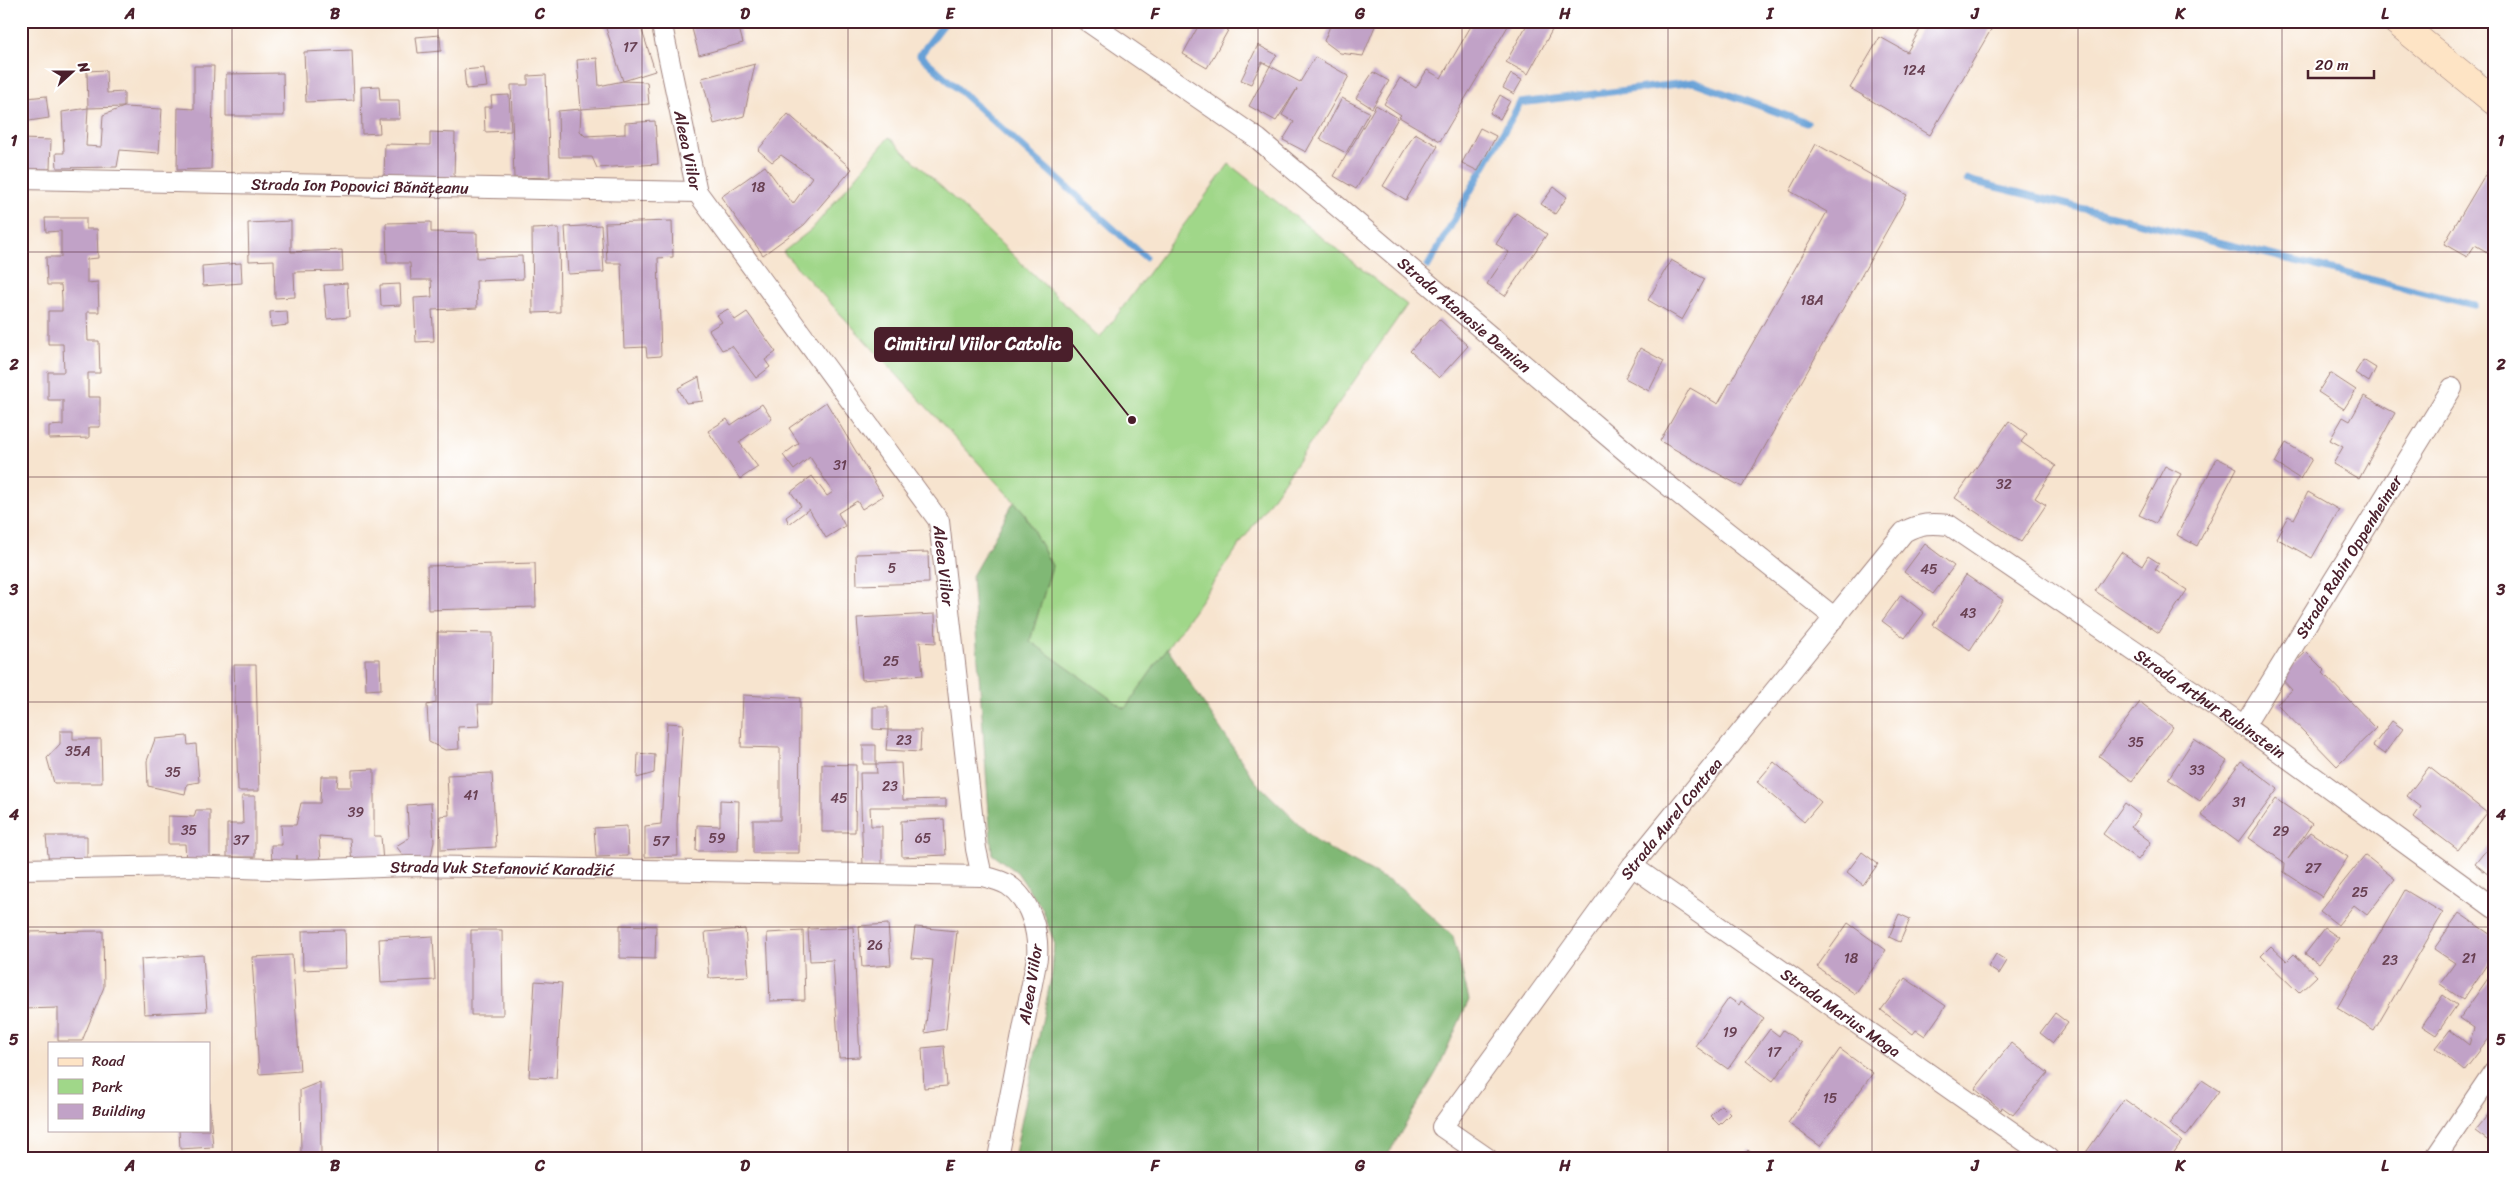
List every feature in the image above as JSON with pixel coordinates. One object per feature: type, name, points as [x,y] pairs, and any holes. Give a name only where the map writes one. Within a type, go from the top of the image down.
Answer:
[{"type":"street","name":"Aleea Viilor","points":[[662,21],[697,192],[939,521],[976,849],[982,876],[1009,886],[1020,897],[1031,915],[1038,940],[1037,958],[998,1158]]},
{"type":"street","name":"Strada Atanasie Demian","points":[[1087,21],[1258,139],[1630,455],[1835,618]]},
{"type":"street","points":[[2396,21],[2494,101]]},
{"type":"street","name":"Strada Ion Popovici Bănățeanu","points":[[21,179],[697,192]]},
{"type":"street","name":"Strada Rabin Oppenheimer","points":[[2244,726],[2452,388]]},
{"type":"street","name":"Strada Arthur Rubinstein","points":[[1917,525],[1930,522],[1949,525],[2244,726],[2494,908]]},
{"type":"street","name":"Strada Aurel Contrea","points":[[1487,1158],[1442,1127],[1632,866],[1904,532],[1917,525]]},
{"type":"street","name":"Strada Vuk Stefanović Karadžić","points":[[21,870],[185,866],[297,870],[409,866],[982,876]]},
{"type":"street","name":"Strada Marius Moga","points":[[1632,866],[2049,1158]]},
{"type":"street","points":[[2435,1158],[2494,1071]]},
{"type":"green space","points":[[889,137],[1100,338],[1229,164],[1407,305],[1125,709],[1030,641],[1052,566],[1023,511],[783,252],[812,229]]},
{"type":"green space","points":[[1014,502],[1023,511],[1052,566],[1030,641],[1125,709],[1167,648],[1255,781],[1318,843],[1400,887],[1453,936],[1469,1000],[1437,1071],[1386,1158],[1014,1158],[1052,973],[1054,942],[1043,910],[1017,872],[992,854],[972,576]]},
{"type":"building","points":[[639,21],[655,71],[623,81],[604,22]]},
{"type":"building","points":[[690,21],[737,21],[743,43],[699,55]]},
{"type":"building","points":[[1201,21],[1224,21],[1231,25],[1207,68],[1183,54]]},
{"type":"building","points":[[1332,21],[1377,21],[1363,56],[1340,53],[1324,41]]},
{"type":"building","points":[[1474,21],[1511,21],[1440,141],[1399,117],[1401,115],[1384,104],[1400,78],[1416,88],[1427,70],[1441,78]]},
{"type":"building","points":[[1529,21],[1557,21],[1528,74],[1506,62]]},
{"type":"building","points":[[1925,21],[1996,21],[1930,135],[1850,88],[1880,37],[1907,52]]},
{"type":"building","points":[[440,35],[441,51],[418,53],[416,37]]},
{"type":"building","points":[[1258,45],[1277,55],[1270,66],[1262,62],[1251,84],[1241,80]]},
{"type":"building","points":[[352,50],[354,100],[306,102],[304,52]]},
{"type":"building","points":[[1315,57],[1349,76],[1306,152],[1283,140],[1294,122],[1282,115],[1297,89],[1276,121],[1249,106],[1270,66],[1300,82]]},
{"type":"building","points":[[597,58],[599,86],[623,81],[647,82],[649,104],[581,109],[577,60]]},
{"type":"building","points":[[755,64],[744,116],[714,124],[702,78]]},
{"type":"building","points":[[194,66],[214,66],[211,169],[177,170],[178,108],[194,109]]},
{"type":"building","points":[[484,68],[487,87],[466,89],[464,70]]},
{"type":"building","points":[[106,70],[107,93],[124,92],[124,107],[88,108],[87,71]]},
{"type":"building","points":[[1373,72],[1389,81],[1372,108],[1356,98]]},
{"type":"building","points":[[283,73],[284,116],[226,116],[226,74]]},
{"type":"building","points":[[1511,74],[1522,80],[1514,94],[1503,88]]},
{"type":"building","points":[[546,75],[550,177],[514,178],[511,85],[528,85],[528,76]]},
{"type":"building","points":[[379,86],[380,100],[399,100],[400,119],[379,119],[380,133],[362,134],[361,87]]},
{"type":"building","points":[[509,95],[511,131],[485,132],[484,107],[492,107],[491,96]]},
{"type":"building","points":[[1500,95],[1510,101],[1500,119],[1490,113]]},
{"type":"building","points":[[46,96],[49,118],[29,121],[27,98]]},
{"type":"building","points":[[1342,98],[1369,112],[1346,153],[1320,139]]},
{"type":"building","points":[[1376,105],[1398,118],[1356,189],[1334,176]]},
{"type":"building","points":[[124,107],[162,109],[159,153],[120,150],[117,167],[57,168],[56,153],[64,153],[62,112],[88,108],[86,146],[101,147],[103,115]]},
{"type":"building","points":[[581,109],[580,131],[585,136],[625,134],[625,123],[655,121],[658,164],[597,168],[592,157],[559,157],[558,111]]},
{"type":"building","points":[[788,114],[852,169],[804,225],[763,255],[721,197],[765,166],[793,204],[812,177],[781,155],[772,162],[758,150]]},
{"type":"building","points":[[1480,128],[1496,136],[1478,171],[1462,163]]},
{"type":"building","points":[[430,132],[455,133],[454,178],[384,176],[385,144],[430,145]]},
{"type":"building","points":[[1415,133],[1438,146],[1406,200],[1383,186]]},
{"type":"building","points":[[21,139],[51,140],[50,169],[21,169]]},
{"type":"building","points":[[1816,144],[1907,195],[1742,487],[1660,441],[1690,388],[1718,404],[1827,212],[1790,191]]},
{"type":"building","points":[[2492,163],[2494,164],[2494,256],[2475,245],[2467,257],[2444,244]]},
{"type":"building","points":[[1554,187],[1567,197],[1555,214],[1541,204]]},
{"type":"building","points":[[1516,213],[1547,234],[1505,296],[1487,284],[1509,252],[1496,244]]},
{"type":"building","points":[[45,218],[86,218],[86,229],[97,229],[98,258],[87,259],[87,283],[98,282],[99,312],[87,312],[88,341],[99,341],[100,373],[88,373],[88,397],[100,397],[100,427],[89,427],[89,438],[49,439],[49,426],[63,425],[63,400],[48,400],[48,372],[64,372],[63,344],[48,344],[48,311],[62,311],[62,298],[61,285],[47,285],[46,257],[61,257],[61,231],[46,232]]},
{"type":"building","points":[[291,221],[291,252],[342,250],[343,271],[294,272],[295,297],[275,298],[274,260],[249,261],[248,223]]},
{"type":"building","points":[[672,221],[673,257],[658,258],[661,356],[647,357],[646,347],[624,348],[621,263],[607,263],[605,223]]},
{"type":"building","points":[[431,222],[431,232],[477,233],[477,258],[522,256],[523,279],[476,281],[477,308],[432,310],[434,341],[416,342],[414,298],[432,297],[431,280],[411,280],[410,263],[387,263],[386,223]]},
{"type":"building","points":[[601,225],[604,272],[568,274],[565,227]]},
{"type":"building","points":[[559,228],[560,312],[533,313],[532,229]]},
{"type":"building","points":[[1671,260],[1705,279],[1682,320],[1648,300]]},
{"type":"building","points":[[241,263],[242,283],[203,286],[202,266]]},
{"type":"building","points":[[21,265],[24,280],[21,281]]},
{"type":"building","points":[[347,283],[349,317],[327,319],[324,285]]},
{"type":"building","points":[[400,284],[401,305],[381,306],[380,285]]},
{"type":"building","points":[[728,309],[735,320],[747,312],[776,352],[765,360],[770,367],[756,378],[732,346],[722,350],[709,330],[722,322],[717,315]]},
{"type":"building","points":[[287,311],[288,325],[271,327],[270,312]]},
{"type":"building","points":[[1439,319],[1468,346],[1439,378],[1410,351]]},
{"type":"building","points":[[1640,348],[1664,361],[1649,391],[1625,378]]},
{"type":"building","points":[[2363,360],[2376,368],[2369,382],[2355,373]]},
{"type":"building","points":[[2330,373],[2356,390],[2344,409],[2318,392]]},
{"type":"building","points":[[699,377],[703,401],[686,403],[678,388]]},
{"type":"building","points":[[2364,396],[2395,413],[2359,479],[2333,464],[2343,447],[2330,440],[2343,417],[2350,421]]},
{"type":"building","points":[[826,402],[883,496],[862,509],[857,501],[838,513],[845,526],[826,538],[809,509],[789,524],[786,517],[801,506],[791,492],[812,476],[827,496],[833,492],[810,457],[794,470],[783,455],[799,443],[789,428]]},
{"type":"building","points":[[762,404],[772,419],[739,442],[758,467],[740,479],[708,431],[727,419],[731,425]]},
{"type":"building","points":[[2009,421],[2027,434],[2021,442],[2056,466],[2035,498],[2046,505],[2021,542],[1955,498]]},
{"type":"building","points":[[2286,443],[2312,459],[2300,479],[2275,463]]},
{"type":"building","points":[[2217,458],[2237,468],[2197,546],[2177,535]]},
{"type":"building","points":[[2165,466],[2181,474],[2156,523],[2139,515]]},
{"type":"building","points":[[2308,492],[2339,510],[2312,558],[2276,538],[2288,516],[2294,519]]},
{"type":"building","points":[[1925,544],[1954,566],[1933,594],[1904,572]]},
{"type":"building","points":[[928,552],[929,583],[857,585],[856,554]]},
{"type":"building","points":[[2121,552],[2142,566],[2148,556],[2159,563],[2155,569],[2187,590],[2159,633],[2095,591]]},
{"type":"building","points":[[535,563],[536,607],[428,610],[427,566]]},
{"type":"building","points":[[1966,575],[2003,600],[1970,650],[1933,625]]},
{"type":"building","points":[[1901,595],[1924,613],[1905,638],[1882,621]]},
{"type":"building","points":[[935,614],[936,643],[920,642],[923,675],[862,680],[857,618]]},
{"type":"building","points":[[437,632],[493,633],[492,704],[478,704],[480,726],[458,727],[459,749],[445,750],[429,742],[427,705],[436,703]]},
{"type":"building","points":[[2306,652],[2325,671],[2323,673],[2376,728],[2337,766],[2277,704],[2292,690],[2280,677]]},
{"type":"building","points":[[365,659],[380,659],[381,689],[366,690]]},
{"type":"building","points":[[234,665],[256,665],[259,791],[238,791]]},
{"type":"building","points":[[743,695],[800,698],[799,853],[753,853],[753,820],[780,820],[780,748],[741,747]]},
{"type":"building","points":[[2140,702],[2173,727],[2132,781],[2099,756]]},
{"type":"building","points":[[873,707],[888,707],[888,730],[873,729]]},
{"type":"building","points":[[2392,721],[2403,729],[2384,754],[2373,746]]},
{"type":"building","points":[[667,723],[683,724],[677,825],[678,856],[645,857],[645,826],[661,824]]},
{"type":"building","points":[[888,730],[921,730],[920,752],[886,750]]},
{"type":"building","points":[[60,731],[73,731],[73,739],[101,739],[102,783],[54,783],[47,758],[60,744]]},
{"type":"building","points":[[187,736],[188,745],[196,744],[199,782],[187,784],[185,794],[148,786],[147,761],[155,739]]},
{"type":"building","points":[[2194,739],[2227,761],[2200,801],[2168,779]]},
{"type":"building","points":[[863,745],[876,745],[876,764],[863,764]]},
{"type":"building","points":[[638,753],[655,755],[654,773],[637,778]]},
{"type":"building","points":[[2241,761],[2278,789],[2238,842],[2201,815]]},
{"type":"building","points":[[1774,762],[1821,802],[1804,822],[1757,782]]},
{"type":"building","points":[[901,763],[903,800],[946,799],[946,807],[870,807],[871,826],[882,826],[882,866],[863,866],[860,773],[877,773],[876,764]]},
{"type":"building","points":[[822,764],[856,765],[855,832],[822,832]]},
{"type":"building","points":[[2429,767],[2487,813],[2458,850],[2414,817],[2421,807],[2407,796]]},
{"type":"building","points":[[374,769],[374,836],[381,836],[383,863],[352,865],[350,838],[319,836],[321,862],[272,864],[271,845],[282,845],[281,825],[296,825],[301,803],[320,803],[321,776],[338,776],[337,787],[352,787],[352,770]]},
{"type":"building","points":[[492,773],[496,847],[441,850],[440,816],[449,815],[447,775]]},
{"type":"building","points":[[242,796],[255,796],[255,857],[227,857],[227,824],[243,824]]},
{"type":"building","points":[[2276,799],[2312,824],[2288,859],[2310,832],[2348,857],[2322,897],[2284,872],[2285,863],[2249,838]]},
{"type":"building","points":[[720,800],[739,801],[738,851],[696,851],[697,825],[720,826]]},
{"type":"building","points":[[431,803],[434,841],[430,862],[409,863],[396,846],[409,838],[407,805]]},
{"type":"building","points":[[2125,803],[2140,815],[2131,827],[2151,842],[2138,860],[2103,834]]},
{"type":"building","points":[[196,810],[210,810],[210,860],[186,861],[185,844],[168,844],[168,816],[194,817]]},
{"type":"building","points":[[944,819],[946,855],[902,857],[901,821]]},
{"type":"building","points":[[627,826],[628,856],[596,857],[594,828]]},
{"type":"building","points":[[46,836],[87,836],[87,865],[49,865]]},
{"type":"building","points":[[2494,840],[2494,879],[2475,864]]},
{"type":"building","points":[[1862,852],[1878,864],[1863,885],[1847,872]]},
{"type":"building","points":[[2365,855],[2395,879],[2367,915],[2354,905],[2338,925],[2320,911]]},
{"type":"building","points":[[2405,890],[2443,913],[2374,1031],[2337,1008]]},
{"type":"building","points":[[2459,913],[2494,937],[2494,954],[2463,1000],[2440,984],[2455,963],[2434,949]]},
{"type":"building","points":[[1899,914],[1910,919],[1900,942],[1889,937]]},
{"type":"building","points":[[1848,923],[1886,950],[1855,994],[1817,967]]},
{"type":"building","points":[[888,924],[891,965],[862,967],[859,926]]},
{"type":"building","points":[[620,925],[656,926],[655,959],[620,958]]},
{"type":"building","points":[[853,927],[860,1057],[839,1058],[833,960],[810,961],[808,929]]},
{"type":"building","points":[[915,927],[957,931],[946,1029],[925,1033],[933,960],[911,958]]},
{"type":"building","points":[[2325,928],[2339,938],[2319,964],[2305,954]]},
{"type":"building","points":[[745,929],[749,976],[709,978],[705,932]]},
{"type":"building","points":[[345,930],[346,968],[303,970],[302,931]]},
{"type":"building","points":[[471,930],[502,930],[503,1015],[471,1015]]},
{"type":"building","points":[[103,931],[104,987],[82,1041],[58,1041],[58,1008],[23,1009],[22,932]]},
{"type":"building","points":[[803,931],[805,1000],[770,1001],[767,933]]},
{"type":"building","points":[[433,936],[435,980],[381,983],[379,939]]},
{"type":"building","points":[[2271,946],[2287,961],[2294,954],[2317,976],[2299,993],[2261,956]]},
{"type":"building","points":[[1996,954],[2007,961],[1999,974],[1988,967]]},
{"type":"building","points":[[203,955],[207,1011],[144,1014],[141,959]]},
{"type":"building","points":[[292,955],[300,1071],[259,1074],[252,957]]},
{"type":"building","points":[[2494,970],[2494,1032],[2464,1071],[2436,1048],[2450,1030],[2469,1045],[2474,1028],[2460,1018]]},
{"type":"building","points":[[1905,978],[1946,1006],[1925,1036],[1916,1030],[1913,1034],[1881,1010]]},
{"type":"building","points":[[535,981],[562,983],[556,1078],[529,1077]]},
{"type":"building","points":[[2443,995],[2457,1005],[2436,1035],[2422,1026]]},
{"type":"building","points":[[1729,998],[1739,1005],[1741,1001],[1764,1018],[1728,1069],[1695,1046]]},
{"type":"building","points":[[2055,1013],[2068,1023],[2053,1043],[2040,1033]]},
{"type":"building","points":[[1770,1029],[1779,1036],[1783,1030],[1801,1043],[1773,1081],[1746,1061]]},
{"type":"building","points":[[2011,1043],[2048,1073],[2013,1115],[2002,1107],[2001,1110],[1975,1089]]},
{"type":"building","points":[[944,1046],[947,1086],[924,1088],[922,1048]]},
{"type":"building","points":[[1840,1049],[1873,1073],[1820,1146],[1788,1123]]},
{"type":"building","points":[[2202,1080],[2219,1091],[2186,1136],[2169,1124]]},
{"type":"building","points":[[320,1082],[321,1154],[301,1154],[300,1090]]},
{"type":"building","points":[[2124,1099],[2182,1141],[2170,1158],[2082,1158]]},
{"type":"building","points":[[1721,1105],[1730,1114],[1719,1125],[1710,1116]]},
{"type":"building","points":[[2494,1107],[2494,1145],[2475,1131]]},
{"type":"building","points":[[210,1111],[213,1147],[180,1149],[179,1132],[210,1132]]},
{"type":"building","points":[[1748,1150],[1757,1158],[1742,1158]]},
{"type":"waterway","points":[[946,21],[920,55],[1145,257]]},
{"type":"waterway","points":[[1428,266],[1520,103],[1694,82],[1807,123]]},
{"type":"waterway","points":[[1967,180],[2474,305]]},
{"type":"place","name":"Cimitirul Viilor Catolic","points":[[1132,420]]}]
